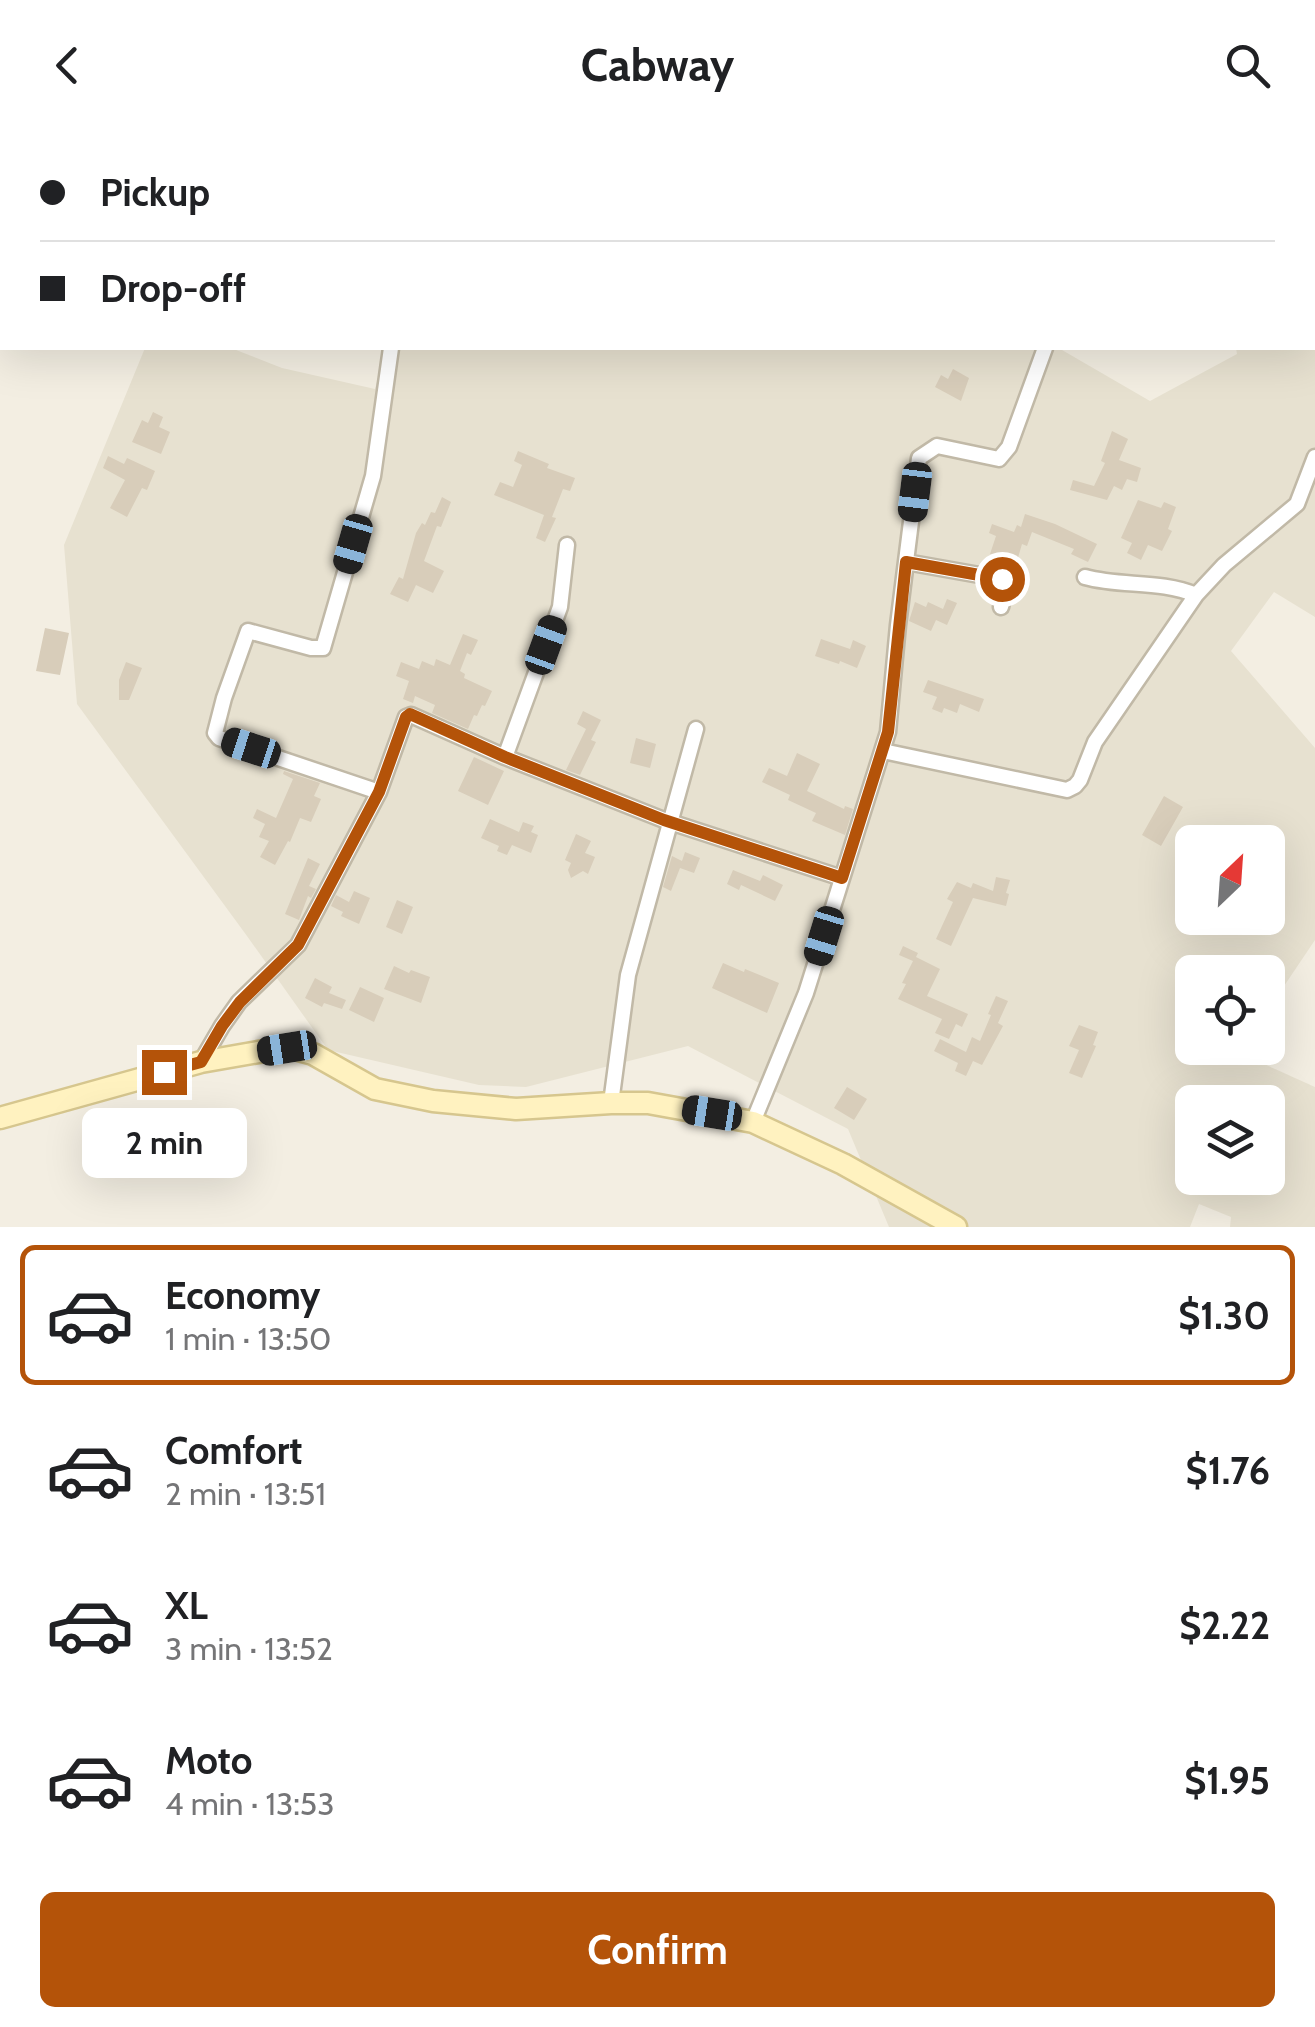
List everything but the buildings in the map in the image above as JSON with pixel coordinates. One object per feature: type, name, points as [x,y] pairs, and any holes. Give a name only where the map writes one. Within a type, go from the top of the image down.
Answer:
[{"type":"street","points":[[379,792],[219,738],[215,733],[248,631],[323,648],[372,476],[391,350]]},
{"type":"street","points":[[753,1122],[806,993],[888,732],[919,458],[937,446],[999,459],[1009,448],[1044,350]]},
{"type":"street","points":[[882,751],[1067,790],[1075,786],[1095,742],[1196,595],[1224,565],[1297,504],[1315,457]]},
{"type":"street","points":[[505,757],[560,608],[567,545]]},
{"type":"street","points":[[906,562],[1002,579],[1006,586],[1001,607]]},
{"type":"street","points":[[1084,577],[1167,587],[1196,595]]},
{"type":"street","points":[[201,1062],[240,1002],[298,945],[379,792],[410,714],[505,757],[670,822],[842,878]]},
{"type":"street","points":[[611,1103],[628,975],[696,729]]},
{"type":"street","points":[[0,1118],[201,1062],[287,1048],[313,1054],[375,1089],[432,1101],[516,1109],[648,1104],[753,1122],[842,1164],[956,1227]]},
{"type":"shaded area","points":[[144,350],[236,350],[282,368],[375,389],[385,350],[1062,350],[1150,401],[1237,354],[1236,350],[1315,350],[1315,617],[1274,592],[1231,651],[1315,748],[1315,940],[1285,985],[1285,955],[1175,955],[1175,1065],[1266,1065],[1315,1087],[1315,1227],[1230,1227],[1231,1217],[1199,1204],[1190,1227],[889,1227],[848,1129],[688,1046],[526,1087],[479,1085],[328,1050],[77,704],[64,545]]},
{"type":"route","points":[[164,1072],[201,1062],[240,1002],[298,945],[379,792],[410,714],[505,757],[664,820],[842,878],[888,732],[906,562],[1002,579]]}]
